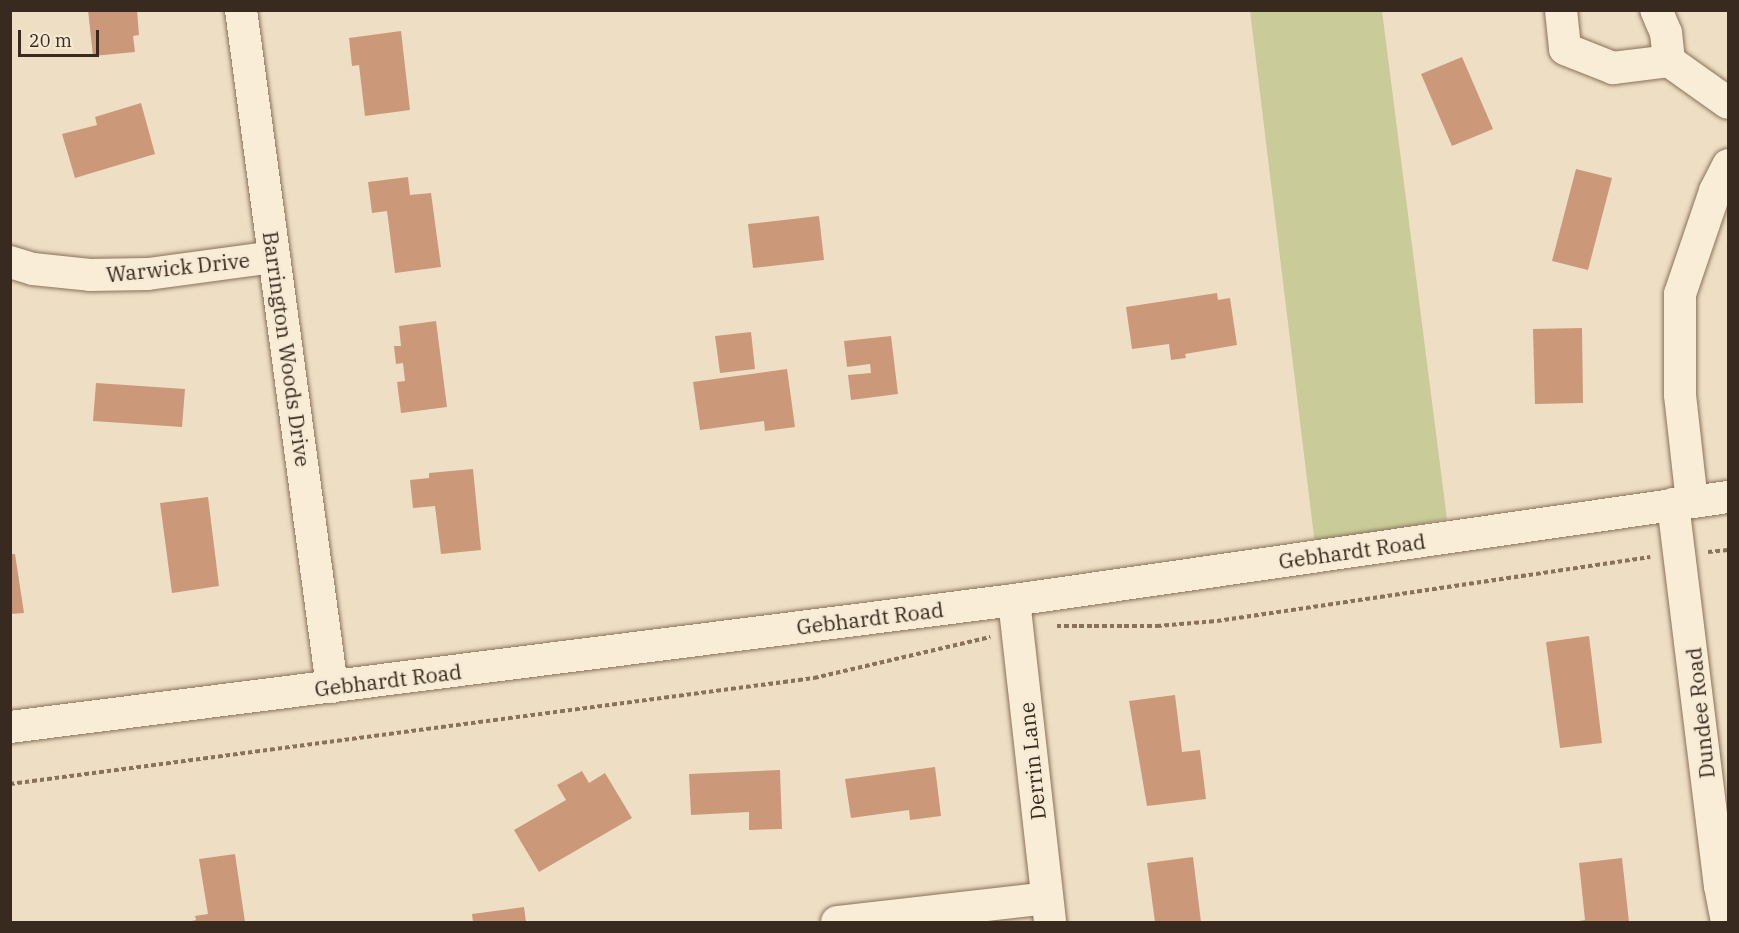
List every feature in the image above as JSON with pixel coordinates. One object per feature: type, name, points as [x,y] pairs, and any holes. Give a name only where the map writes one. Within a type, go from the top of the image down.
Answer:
[{"type":"street","name":"Barrington Woods Drive","points":[[242,10],[332,687]]},
{"type":"street","points":[[1561,10],[1565,49],[1613,68],[1669,61],[1728,103]]},
{"type":"street","points":[[1656,10],[1666,33],[1669,61]]},
{"type":"street","name":"Dundee Road","points":[[1727,922],[1719,885],[1682,554],[1680,294],[1715,190],[1728,165]]},
{"type":"street","name":"Warwick Drive","points":[[10,262],[33,269],[90,275],[148,274],[274,257]]},
{"type":"street","name":"Gebhardt Road","points":[[10,727],[332,687],[1016,615],[1728,497]]},
{"type":"street","name":"Derrin Lane","points":[[1016,615],[1048,910]]},
{"type":"street","points":[[837,922],[1048,910]]},
{"type":"path","points":[[10,784],[814,678],[1016,615],[1217,621],[1682,554],[1728,550]]},
{"type":"green space","points":[[1250,11],[1382,11],[1447,519],[1315,545]]},
{"type":"building","points":[[88,10],[137,10],[139,35],[133,36],[135,52],[93,56]]},
{"type":"building","points":[[401,31],[410,110],[365,116],[359,65],[352,66],[349,38]]},
{"type":"building","points":[[1462,57],[1493,129],[1452,146],[1421,74]]},
{"type":"building","points":[[141,103],[155,154],[75,178],[62,134],[97,125],[95,117]]},
{"type":"building","points":[[1576,169],[1612,178],[1588,270],[1552,261]]},
{"type":"building","points":[[408,177],[410,195],[431,193],[441,267],[395,273],[387,211],[372,213],[368,182]]},
{"type":"building","points":[[819,216],[824,260],[753,268],[748,224]]},
{"type":"building","points":[[1217,293],[1218,300],[1230,298],[1237,345],[1185,354],[1186,358],[1171,360],[1169,344],[1132,349],[1126,307]]},
{"type":"building","points":[[436,321],[447,407],[401,413],[397,382],[405,381],[403,363],[396,364],[394,346],[401,346],[399,326]]},
{"type":"building","points":[[1582,328],[1583,403],[1535,404],[1533,329]]},
{"type":"building","points":[[751,332],[755,369],[720,373],[715,336]]},
{"type":"building","points":[[891,336],[898,394],[851,400],[848,375],[871,373],[870,364],[847,367],[844,341]]},
{"type":"building","points":[[787,369],[795,427],[765,431],[764,421],[700,430],[693,382]]},
{"type":"building","points":[[96,383],[185,389],[182,427],[93,421]]},
{"type":"building","points":[[473,469],[481,550],[441,554],[435,506],[413,508],[410,480],[429,478],[429,473]]},
{"type":"building","points":[[208,497],[219,586],[172,593],[160,503]]},
{"type":"building","points":[[10,554],[15,554],[24,613],[10,614]]},
{"type":"building","points":[[1589,636],[1602,743],[1560,748],[1546,642]]},
{"type":"building","points":[[1175,695],[1182,752],[1200,750],[1206,799],[1147,806],[1129,701]]},
{"type":"building","points":[[935,767],[941,816],[910,820],[909,810],[851,818],[845,779]]},
{"type":"building","points":[[780,770],[782,829],[749,830],[749,812],[691,815],[689,774]]},
{"type":"building","points":[[582,771],[589,783],[605,773],[632,818],[539,872],[514,830],[566,800],[557,785]]},
{"type":"building","points":[[235,854],[245,922],[187,922],[196,920],[195,916],[208,914],[199,859]]},
{"type":"building","points":[[1193,857],[1201,922],[1155,922],[1147,863]]},
{"type":"building","points":[[1622,858],[1629,922],[1572,922],[1585,920],[1579,863]]},
{"type":"building","points":[[524,907],[526,922],[473,922],[472,914]]}]
